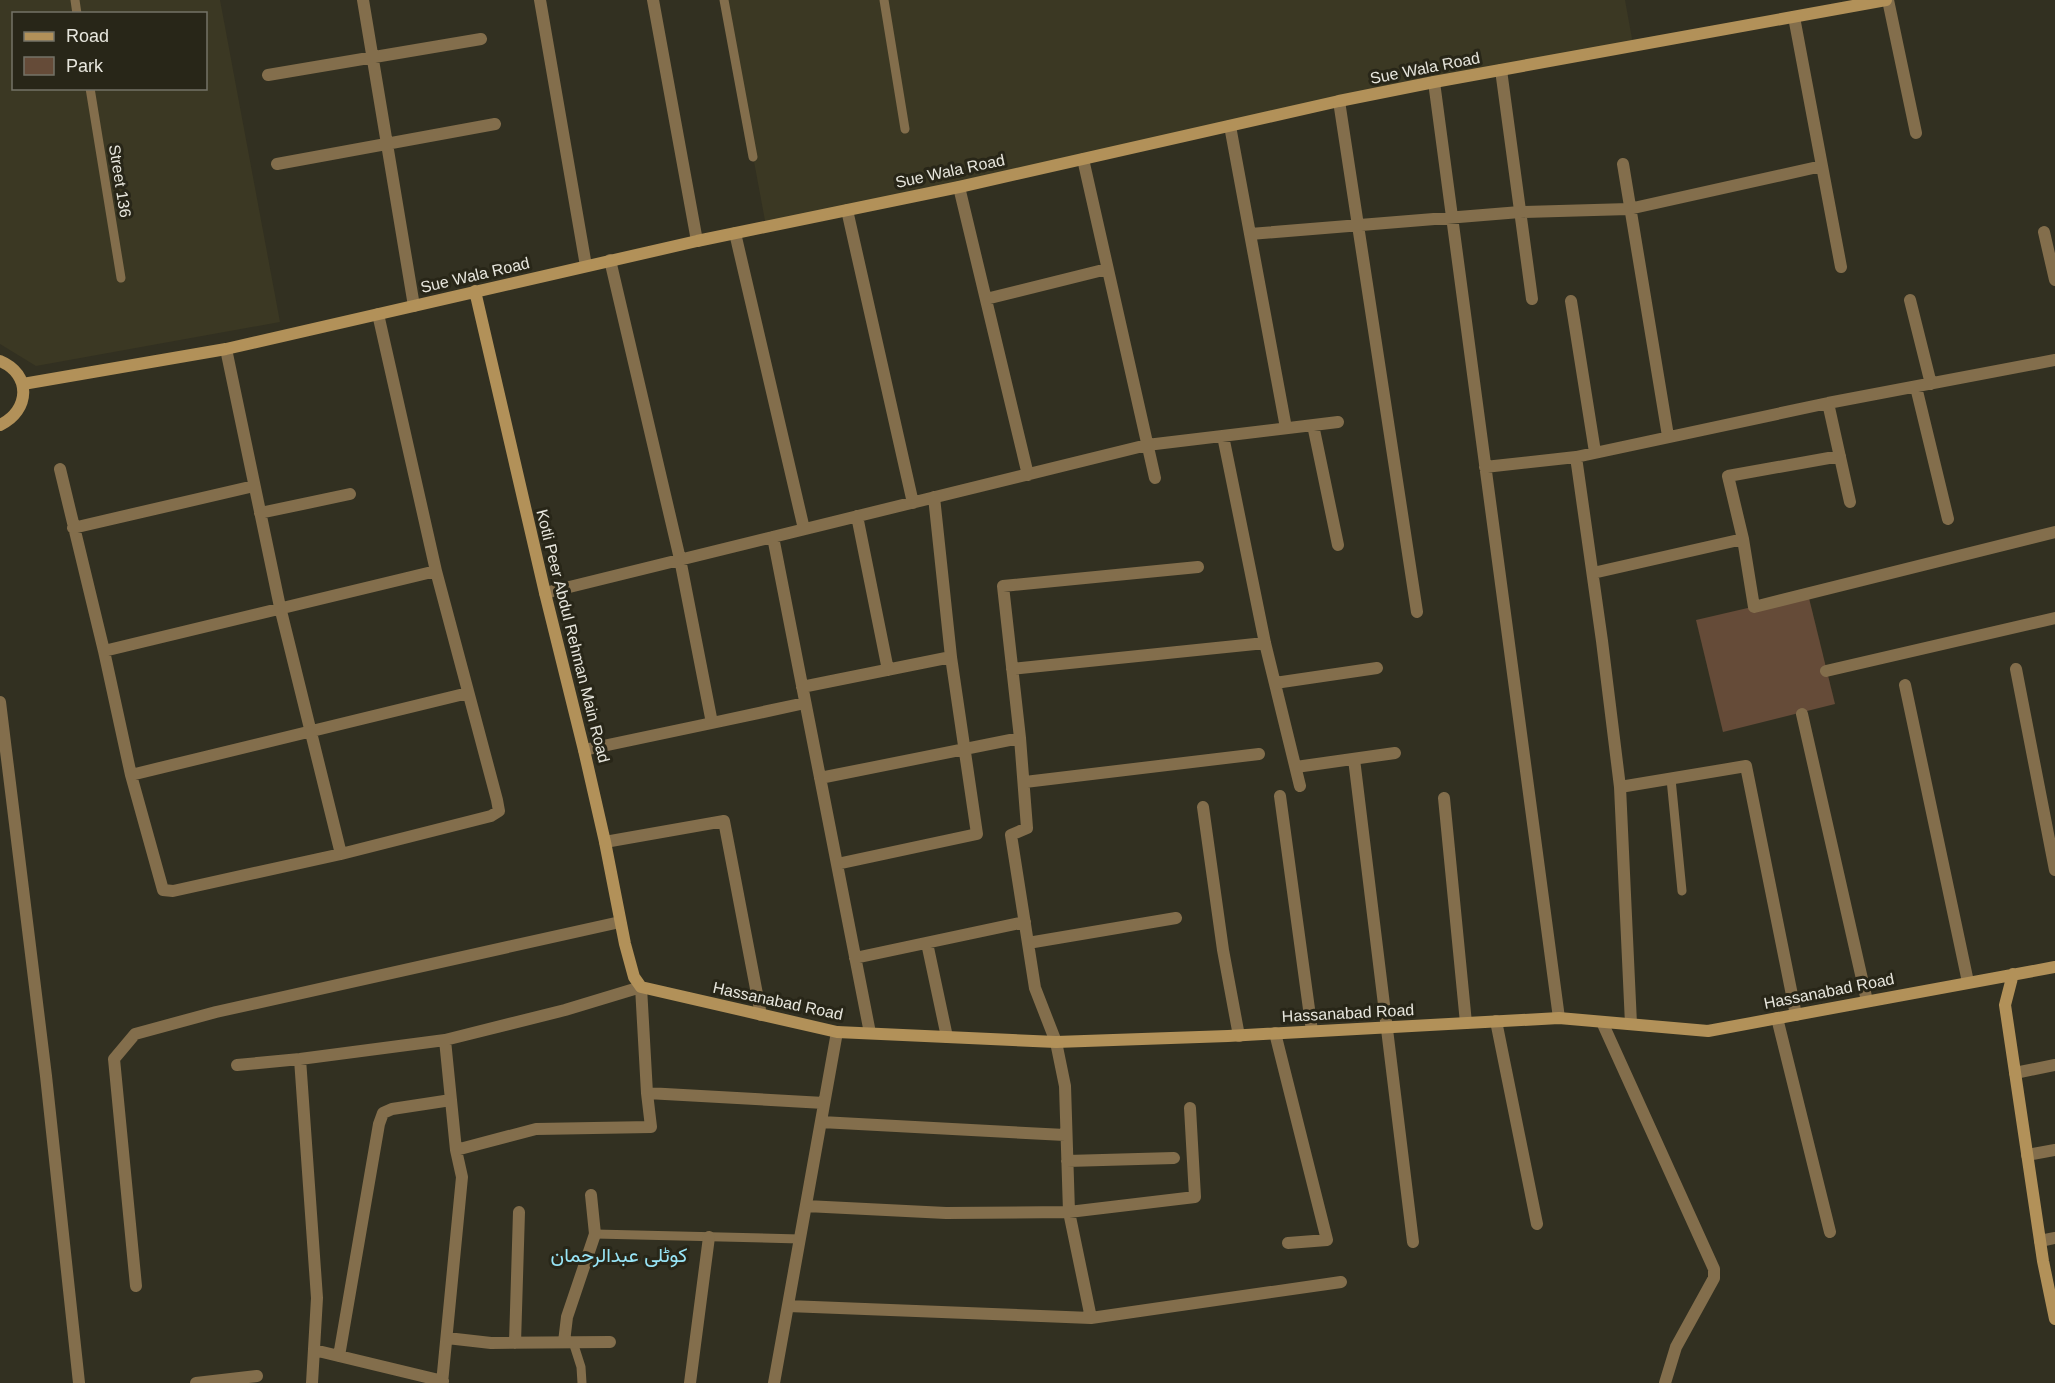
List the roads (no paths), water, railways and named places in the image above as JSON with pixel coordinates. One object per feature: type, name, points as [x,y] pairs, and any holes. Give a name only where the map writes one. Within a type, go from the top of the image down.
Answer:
[{"type":"street","points":[[363,0],[414,306]]},
{"type":"street","points":[[540,0],[586,266]]},
{"type":"street","points":[[653,0],[697,241]]},
{"type":"street","points":[[1887,0],[1916,134]]},
{"type":"street","name":"Sue Wala Road","points":[[23,384],[226,349],[610,260],[959,187],[1339,101],[1887,0]]},
{"type":"street","points":[[1794,17],[1841,267]]},
{"type":"street","points":[[268,75],[481,39]]},
{"type":"street","points":[[1501,70],[1532,299]]},
{"type":"street","points":[[1434,82],[1559,1018]]},
{"type":"street","points":[[1339,101],[1417,612]]},
{"type":"street","points":[[278,164],[495,124]]},
{"type":"street","points":[[1230,126],[1286,428]]},
{"type":"street","points":[[1083,159],[1155,478]]},
{"type":"street","points":[[1623,164],[1668,436]]},
{"type":"street","points":[[1250,234],[1520,212],[1629,209],[1822,166]]},
{"type":"street","points":[[959,187],[1028,475]]},
{"type":"street","points":[[847,210],[913,502]]},
{"type":"street","points":[[2044,231],[2055,280]]},
{"type":"street","points":[[735,233],[804,529]]},
{"type":"street","points":[[610,260],[680,559],[712,723]]},
{"type":"street","points":[[986,299],[1107,268]]},
{"type":"street","name":"Kotli Peer Abdul Rehman Main Road","points":[[475,291],[584,750],[620,922],[634,977],[641,987]]},
{"type":"street","points":[[1910,300],[1931,384]]},
{"type":"street","points":[[1572,301],[1595,452]]},
{"type":"street","points":[[60,469],[131,775],[163,890],[173,891],[340,854],[491,816],[499,811],[436,571],[378,314]]},
{"type":"street","points":[[226,349],[280,607],[340,854]]},
{"type":"street","points":[[1485,467],[1576,456],[1828,403],[2055,360]]},
{"type":"street","points":[[0,361],[8,364],[17,373],[23,384],[24,398],[19,410],[10,420],[0,425]]},
{"type":"street","points":[[1916,387],[1948,519]]},
{"type":"street","points":[[1828,403],[1850,502]]},
{"type":"street","points":[[545,593],[1147,445],[1338,422]]},
{"type":"street","points":[[1313,425],[1338,545]]},
{"type":"street","points":[[1223,436],[1265,643],[1300,786]]},
{"type":"street","points":[[1576,456],[1620,786],[1631,1024]]},
{"type":"street","points":[[1840,456],[1728,476],[1743,539],[1754,607],[2055,532]]},
{"type":"street","points":[[73,528],[254,486]]},
{"type":"street","points":[[260,513],[350,494]]},
{"type":"street","points":[[837,864],[977,834],[951,657],[934,497]]},
{"type":"street","points":[[857,516],[888,670]]},
{"type":"street","points":[[773,537],[870,1034]]},
{"type":"street","points":[[1593,573],[1743,539]]},
{"type":"street","points":[[1091,1318],[1069,1212],[1065,1086],[1056,1042],[1035,988],[1011,835],[1027,828],[1020,738],[1003,586],[1198,567]]},
{"type":"street","points":[[104,651],[436,571]]},
{"type":"street","points":[[1826,671],[2055,618]]},
{"type":"street","points":[[1012,669],[1265,643]]},
{"type":"street","points":[[802,687],[951,657]]},
{"type":"street","points":[[1275,683],[1377,668]]},
{"type":"street","points":[[2016,669],[2055,870]]},
{"type":"street","points":[[1905,685],[1968,982]]},
{"type":"street","points":[[131,775],[468,693]]},
{"type":"street","points":[[0,702],[45,1064],[80,1383]]},
{"type":"street","points":[[584,750],[805,704]]},
{"type":"street","points":[[1802,714],[1867,1001]]},
{"type":"street","points":[[820,778],[1020,738]]},
{"type":"street","points":[[1296,767],[1395,753]]},
{"type":"street","points":[[1024,782],[1259,754]]},
{"type":"street","points":[[1354,759],[1413,1242]]},
{"type":"street","points":[[1620,786],[1746,766],[1796,1014]]},
{"type":"street","points":[[1280,796],[1312,1031]]},
{"type":"street","points":[[1444,798],[1466,1023]]},
{"type":"street","points":[[1203,807],[1223,950],[1239,1036]]},
{"type":"street","points":[[605,842],[724,821],[760,1015]]},
{"type":"street","points":[[1028,943],[1176,918]]},
{"type":"street","points":[[136,1286],[114,1059],[135,1034],[216,1012],[620,922]]},
{"type":"street","points":[[855,958],[1025,922]]},
{"type":"street","points":[[927,943],[947,1037]]},
{"type":"street","name":"Hassanabad Road","points":[[641,987],[837,1032],[1056,1042],[1239,1036],[1559,1018],[1708,1031],[2055,967]]},
{"type":"street","points":[[2013,974],[2005,1005],[2040,1241],[2055,1319]]},
{"type":"street","points":[[237,1065],[445,1040],[555,1013],[641,987],[651,1127],[536,1129],[456,1150]]},
{"type":"street","points":[[1778,1018],[1830,1232]]},
{"type":"street","points":[[1496,1022],[1537,1224]]},
{"type":"street","points":[[1602,1022],[1714,1269],[1714,1278],[1676,1347],[1665,1383]]},
{"type":"street","points":[[774,1383],[837,1032]]},
{"type":"street","points":[[1275,1034],[1327,1240],[1288,1243]]},
{"type":"street","points":[[314,1350],[442,1382],[462,1177],[456,1150],[445,1040]]},
{"type":"street","points":[[300,1059],[317,1299],[312,1383]]},
{"type":"street","points":[[2015,1073],[2055,1065]]},
{"type":"street","points":[[647,1093],[824,1103]]},
{"type":"street","points":[[339,1356],[379,1124],[383,1113],[392,1109],[450,1100]]},
{"type":"street","points":[[806,1206],[946,1213],[1069,1212],[1195,1197],[1190,1108]]},
{"type":"street","points":[[821,1122],[1065,1135]]},
{"type":"street","points":[[2027,1155],[2055,1150]]},
{"type":"street","points":[[1067,1161],[1174,1158]]},
{"type":"street","points":[[569,1342],[567,1317],[595,1234],[591,1195]]},
{"type":"street","points":[[515,1343],[519,1212]]},
{"type":"street","points":[[690,1383],[709,1237]]},
{"type":"street","points":[[2040,1241],[2055,1238]]},
{"type":"street","points":[[788,1306],[1091,1318],[1341,1282]]},
{"type":"street","points":[[447,1338],[491,1343],[610,1342]]},
{"type":"street","points":[[196,1383],[257,1376]]},
{"type":"lane","points":[[724,0],[753,157]]},
{"type":"lane","points":[[884,0],[905,129]]},
{"type":"lane","name":"Street 136","points":[[90,90],[121,278]]},
{"type":"lane","points":[[1671,779],[1682,891]]},
{"type":"lane","points":[[595,1234],[800,1239]]},
{"type":"lane","points":[[569,1342],[581,1367],[582,1383]]},
{"type":"district","name":"کوٹلی عبدالرحمان","points":[[619,1255]]}]
